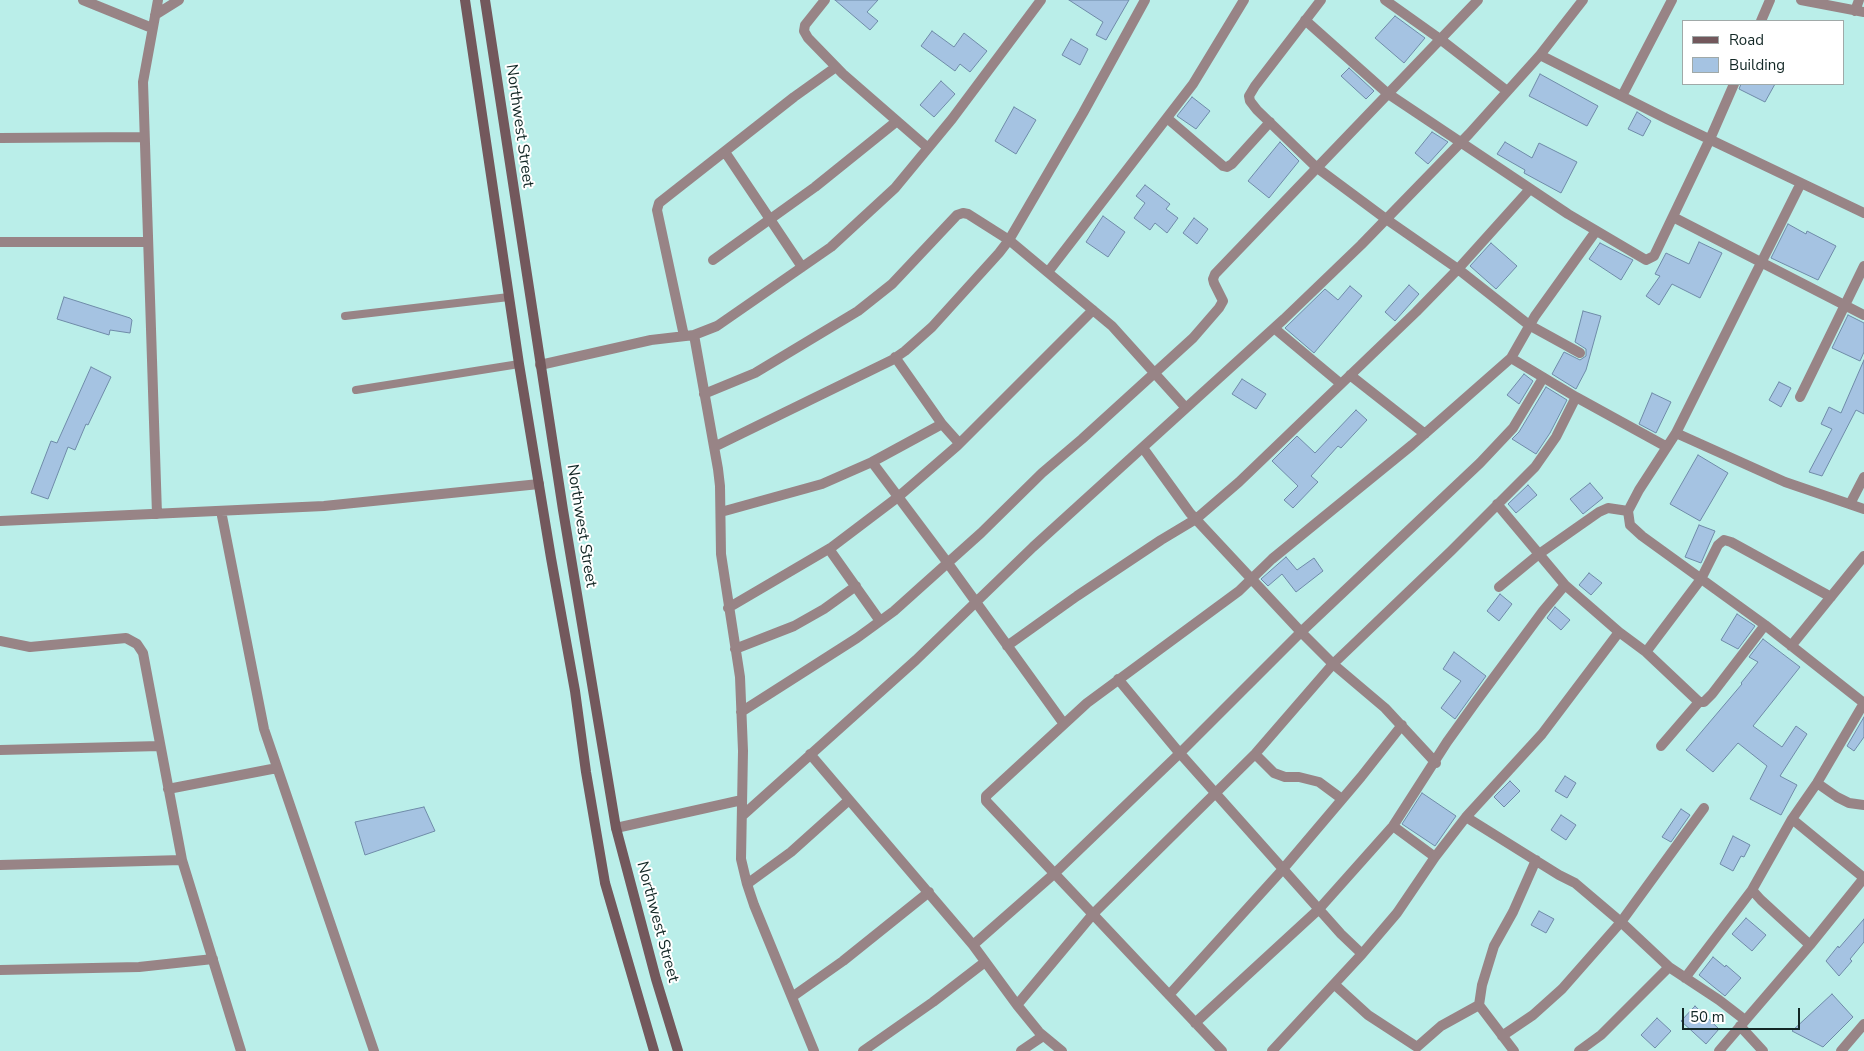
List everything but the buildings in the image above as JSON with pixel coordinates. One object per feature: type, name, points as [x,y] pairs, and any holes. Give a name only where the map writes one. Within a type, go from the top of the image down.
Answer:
[{"type":"main road","points":[[464,0],[538,484],[575,691],[586,772],[605,883],[654,1051]]},
{"type":"main road","name":"Northwest Street","points":[[485,0],[540,365],[616,828],[656,979],[678,1051]]},
{"type":"street","points":[[83,0],[152,28]]},
{"type":"street","points":[[156,514],[143,82],[158,0]]},
{"type":"street","points":[[155,15],[179,0]]},
{"type":"street","points":[[825,0],[805,25],[804,31],[808,38],[836,68],[928,148]]},
{"type":"street","points":[[540,365],[651,340],[689,336],[723,322],[831,247],[895,188],[928,148],[1041,0]]},
{"type":"street","points":[[714,447],[896,357],[932,327],[1009,240],[1145,0]]},
{"type":"street","points":[[1048,272],[1193,84],[1244,0]]},
{"type":"street","points":[[1321,0],[1249,96],[1250,101],[1316,167],[1458,269],[1529,325],[1580,353]]},
{"type":"street","points":[[1385,0],[1508,91]]},
{"type":"street","points":[[742,712],[857,638],[894,611],[981,533],[1042,473],[1193,338],[1220,308],[1223,301],[1214,283],[1213,278],[1215,274],[1478,0]]},
{"type":"street","points":[[742,816],[916,660],[1033,547],[1274,328],[1386,219],[1461,142],[1540,55],[1583,0]]},
{"type":"street","points":[[1622,96],[1672,0]]},
{"type":"street","points":[[1761,20],[1770,0]]},
{"type":"street","points":[[1801,0],[1860,12],[1859,0]]},
{"type":"street","points":[[1305,20],[1387,93],[1530,189],[1646,260],[1650,260],[1654,256],[1710,140],[1734,85]]},
{"type":"street","points":[[1540,55],[1710,140],[1864,212]]},
{"type":"street","points":[[814,1051],[747,884],[741,859],[742,712],[740,677],[721,554],[720,486],[704,394],[657,210],[659,203],[666,197],[794,97],[836,68]]},
{"type":"street","points":[[1167,118],[1223,166],[1227,167],[1232,164],[1270,122]]},
{"type":"street","points":[[713,260],[771,220],[897,121]]},
{"type":"street","points":[[0,138],[144,137]]},
{"type":"street","points":[[725,152],[802,267]]},
{"type":"street","points":[[1686,978],[1752,890],[1792,819],[1817,783],[1864,703],[1765,625],[1642,536],[1630,525],[1628,510],[1676,433],[1801,183]]},
{"type":"street","points":[[1007,646],[1076,596],[1196,519],[1239,482],[1458,269],[1530,189]]},
{"type":"street","points":[[704,394],[756,373],[858,311],[892,284],[958,215],[968,214],[1009,240],[1112,326],[1186,408]]},
{"type":"street","points":[[1673,217],[1761,264],[1864,315]]},
{"type":"street","points":[[1222,1051],[986,801],[986,796],[1087,703],[1221,605],[1272,559],[1425,434],[1511,358],[1529,325],[1596,231]]},
{"type":"street","points":[[0,242],[148,242]]},
{"type":"street","points":[[1800,397],[1864,266]]},
{"type":"street","points":[[728,608],[829,549],[898,497],[959,443],[1093,310]]},
{"type":"street","points":[[1274,328],[1341,384]]},
{"type":"street","points":[[896,357],[942,424],[959,443]]},
{"type":"street","points":[[1511,358],[1576,398],[1666,447]]},
{"type":"street","points":[[1350,375],[1425,434]]},
{"type":"street","points":[[973,945],[1054,873],[1180,753],[1300,632],[1418,522],[1506,436],[1522,414],[1543,378]]},
{"type":"street","points":[[1017,1005],[1092,914],[1255,754],[1333,664],[1535,467],[1556,437],[1576,398]]},
{"type":"street","points":[[720,512],[822,484],[872,462],[942,424]]},
{"type":"street","points":[[1676,433],[1785,482],[1864,508]]},
{"type":"street","points":[[1143,448],[1196,519],[1300,632],[1333,664],[1385,708],[1436,763]]},
{"type":"street","points":[[872,462],[1064,724]]},
{"type":"street","points":[[1850,504],[1864,477]]},
{"type":"street","points":[[0,521],[324,506],[538,484]]},
{"type":"street","points":[[1497,504],[1565,585],[1619,632],[1646,652],[1699,702]]},
{"type":"street","points":[[1499,587],[1539,554],[1599,512],[1608,508],[1628,510]]},
{"type":"street","points":[[221,511],[264,730],[374,1051]]},
{"type":"street","points":[[1646,652],[1701,580],[1718,544],[1724,540],[1731,542],[1831,597]]},
{"type":"street","points":[[829,549],[880,620]]},
{"type":"street","points":[[1791,646],[1864,556]]},
{"type":"street","points":[[1195,1023],[1319,909],[1393,826],[1436,763],[1447,742],[1543,611],[1565,585]]},
{"type":"street","points":[[735,649],[794,626],[824,609],[856,586]]},
{"type":"street","points":[[1661,746],[1699,702],[1704,702],[1712,694],[1765,625]]},
{"type":"street","points":[[1272,1051],[1362,954],[1397,913],[1435,857],[1466,817],[1542,734],[1619,632]]},
{"type":"street","points":[[0,641],[30,647],[126,638],[137,644],[143,653],[182,860],[241,1051]]},
{"type":"street","points":[[1118,679],[1180,753],[1319,909],[1362,954]]},
{"type":"street","points":[[1169,995],[1283,869],[1402,725]]},
{"type":"street","points":[[0,750],[160,746]]},
{"type":"street","points":[[810,754],[973,945],[1017,1005],[1043,1036],[1062,1051]]},
{"type":"street","points":[[1255,754],[1274,773],[1285,777],[1299,777],[1319,782],[1342,799]]},
{"type":"street","points":[[168,789],[277,768]]},
{"type":"street","points":[[1817,783],[1849,803],[1864,805]]},
{"type":"street","points":[[616,828],[742,800]]},
{"type":"street","points":[[747,884],[791,852],[849,800]]},
{"type":"street","points":[[1502,1036],[1533,1015],[1562,989],[1621,922],[1704,808]]},
{"type":"street","points":[[1466,817],[1575,883],[1621,922],[1669,967],[1719,1000],[1743,1023],[1763,1051]]},
{"type":"street","points":[[1719,1051],[1810,945],[1864,878],[1792,819]]},
{"type":"street","points":[[1393,826],[1435,857]]},
{"type":"street","points":[[0,865],[182,860]]},
{"type":"street","points":[[1514,1051],[1479,1005],[1482,984],[1494,946],[1513,912],[1536,860]]},
{"type":"street","points":[[1752,890],[1810,945]]},
{"type":"street","points":[[792,997],[843,961],[929,892]]},
{"type":"street","points":[[0,970],[139,967],[213,959]]},
{"type":"street","points":[[863,1051],[933,1002],[985,962]]},
{"type":"street","points":[[1580,1051],[1601,1035],[1669,967]]},
{"type":"street","points":[[1334,984],[1368,1015],[1418,1050],[1441,1026],[1479,1005]]},
{"type":"street","points":[[1841,1051],[1864,1024]]},
{"type":"street","points":[[1021,1051],[1043,1036]]},
{"type":"lane","points":[[345,316],[509,297]]},
{"type":"lane","points":[[356,390],[519,364]]}]
